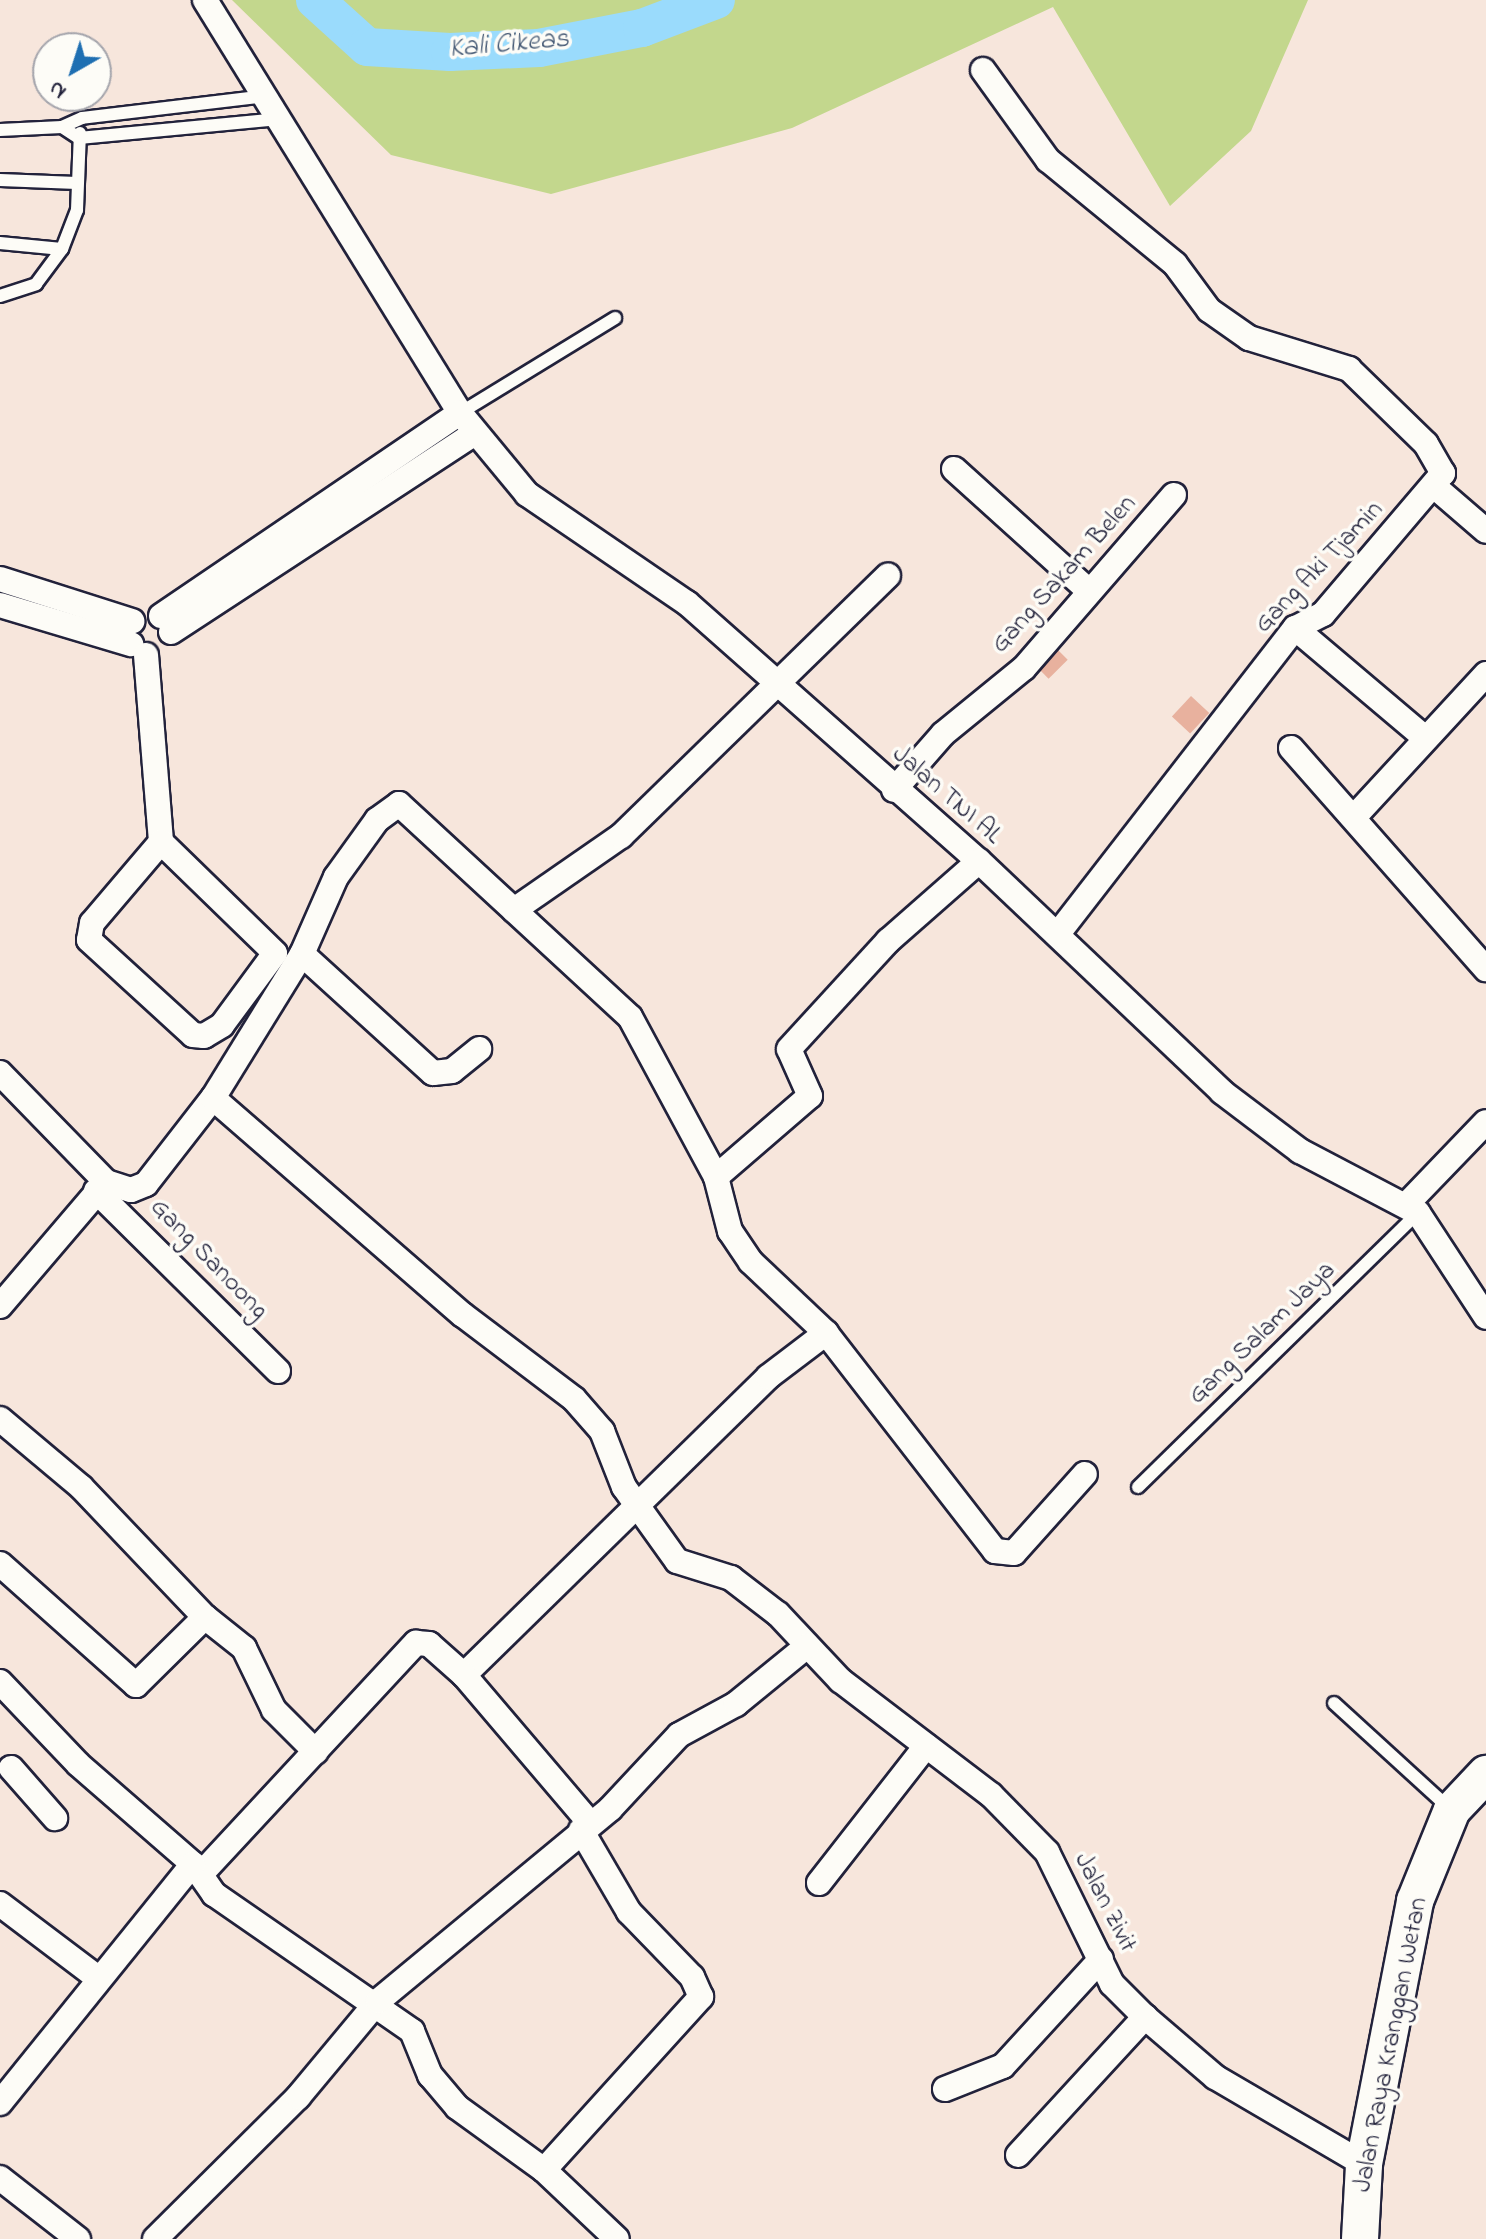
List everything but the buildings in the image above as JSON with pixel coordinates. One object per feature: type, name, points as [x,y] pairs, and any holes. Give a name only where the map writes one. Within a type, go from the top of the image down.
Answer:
[{"type":"main road","name":"Jalan Raya Kranggan Wetan","points":[[1360,2239],[1364,2164],[1415,1901],[1452,1810],[1486,1774]]},
{"type":"street","name":"Jalan TNI AL","points":[[205,0],[268,96],[279,119],[467,424],[527,494],[687,603],[894,790],[979,861],[1222,1092],[1300,1151],[1412,1209]]},
{"type":"street","points":[[983,70],[1048,160],[1175,264],[1209,310],[1249,338],[1300,348],[1349,369],[1426,444],[1443,473],[1435,487],[1486,531]]},
{"type":"street","points":[[143,649],[166,624],[467,424]]},
{"type":"street","points":[[954,469],[1088,590]]},
{"type":"street","name":"Gang Aki Tjamin","points":[[1058,934],[1295,628],[1323,614],[1435,487]]},
{"type":"street","name":"Gang Sakam Belen","points":[[894,790],[943,734],[1024,668],[1088,590],[1174,495]]},
{"type":"street","points":[[514,910],[621,836],[888,575]]},
{"type":"street","points":[[0,579],[143,649]]},
{"type":"street","points":[[0,605],[143,649]]},
{"type":"street","points":[[161,842],[92,923],[89,940],[193,1035],[204,1036],[222,1025],[275,953],[161,842],[143,649],[143,613],[166,624]]},
{"type":"street","points":[[1295,628],[1424,737]]},
{"type":"street","points":[[1356,815],[1424,737],[1486,674]]},
{"type":"street","points":[[1291,748],[1356,815],[1486,969]]},
{"type":"street","points":[[0,1306],[101,1187],[131,1190],[146,1184],[213,1098],[302,954],[336,877],[377,820],[399,804],[630,1017],[716,1177],[730,1231],[751,1262],[826,1333],[995,1551],[1014,1553],[1085,1474]]},
{"type":"street","points":[[716,1177],[810,1096],[789,1049],[888,941],[979,861]]},
{"type":"street","points":[[302,954],[433,1073],[452,1071],[479,1049]]},
{"type":"street","name":"Gang Sanoong","points":[[0,1073],[101,1187],[278,1371]]},
{"type":"street","name":"Jalan Zivit","points":[[213,1098],[463,1315],[574,1399],[602,1431],[638,1504],[677,1561],[731,1578],[926,1746],[991,1795],[1047,1852],[1112,1984],[1145,2017],[1215,2077],[1364,2164]]},
{"type":"street","points":[[1486,1122],[1412,1209],[1486,1317]]},
{"type":"street","points":[[464,1675],[768,1377],[826,1333]]},
{"type":"street","points":[[0,1419],[81,1487],[205,1617],[244,1648],[274,1710],[316,1752]]},
{"type":"street","points":[[0,1564],[136,1685],[205,1617]]},
{"type":"street","points":[[0,2103],[98,1978],[147,1929],[197,1869],[316,1752],[416,1643],[429,1644],[464,1675],[586,1826],[629,1912],[692,1977],[701,1997],[544,2170]]},
{"type":"street","points":[[155,2239],[298,2097],[378,2001],[586,1826],[679,1735],[736,1704],[807,1646]]},
{"type":"street","points":[[0,1682],[78,1764],[197,1869],[266,1936],[378,2001],[412,2031],[430,2075],[457,2107],[544,2170],[617,2239]]},
{"type":"street","points":[[819,1883],[926,1746]]},
{"type":"street","points":[[4,1770],[55,1818]]},
{"type":"street","points":[[0,1904],[98,1978]]},
{"type":"street","points":[[945,2089],[1003,2066],[1101,1959]]},
{"type":"street","points":[[1018,2155],[1145,2017]]},
{"type":"street","points":[[0,2178],[78,2239]]},
{"type":"lane","points":[[0,130],[62,127],[82,118],[268,96]]},
{"type":"lane","points":[[0,296],[36,284],[62,249],[77,210],[82,118]]},
{"type":"lane","points":[[62,127],[79,138],[279,119]]},
{"type":"lane","points":[[0,180],[77,183]]},
{"type":"lane","points":[[0,243],[62,249]]},
{"type":"lane","points":[[467,424],[492,400],[615,318]]},
{"type":"lane","points":[[467,424],[492,400]]},
{"type":"lane","name":"Gang Salam Jaya","points":[[1138,1487],[1412,1209]]},
{"type":"lane","points":[[1334,1703],[1452,1810]]},
{"type":"green space","points":[[232,0],[1308,0],[1251,131],[1170,206],[1053,7],[792,128],[551,194],[391,155]]},
{"type":"waterway","name":"Kali Cikeas","points":[[315,0],[367,47],[450,52],[539,48],[642,28],[716,0]]}]
